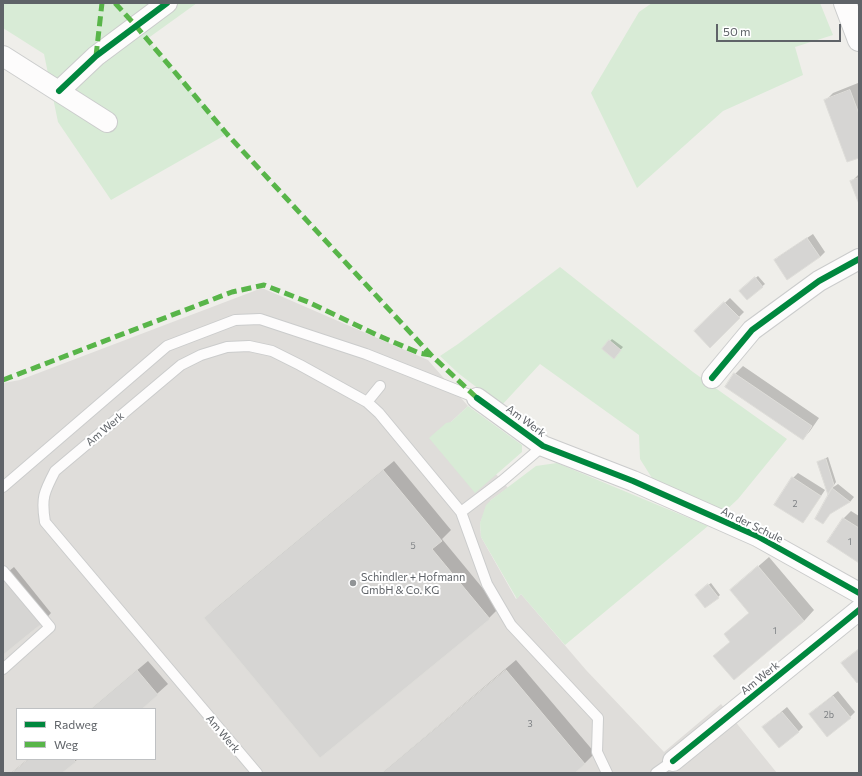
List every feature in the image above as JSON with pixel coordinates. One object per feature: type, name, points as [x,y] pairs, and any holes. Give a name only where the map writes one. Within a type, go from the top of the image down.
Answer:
[{"type":"street","points":[[59,91],[96,56],[167,3]]},
{"type":"street","points":[[845,3],[859,40]]},
{"type":"street","points":[[3,56],[107,122]]},
{"type":"street","points":[[712,378],[752,330],[819,281],[859,259]]},
{"type":"street","name":"Am Werk","points":[[477,398],[543,446],[633,481]]},
{"type":"street","name":"An der Schule","points":[[633,481],[756,536],[859,592]]},
{"type":"street","name":"Am Werk","points":[[673,761],[859,610]]},
{"type":"lane","name":"Am Werk","points":[[3,487],[167,346],[235,320],[260,319],[366,354],[477,398]]},
{"type":"lane","name":"Am Werk","points":[[256,773],[45,522],[42,505],[46,488],[55,471],[181,365],[201,355],[227,347],[249,346],[272,351],[300,365],[367,402],[379,413],[461,512],[486,584],[511,625],[598,718],[597,752],[607,773]]},
{"type":"lane","points":[[367,402],[380,386]]},
{"type":"lane","name":"Am Werk","points":[[461,512],[502,481],[543,446]]},
{"type":"lane","points":[[3,571],[50,627],[3,669]]},
{"type":"lane","points":[[656,773],[673,761]]},
{"type":"shaded area","points":[[262,288],[428,360],[468,406],[451,422],[508,488],[491,500],[480,523],[481,537],[516,599],[521,594],[586,670],[664,752],[721,704],[777,773],[3,773],[3,383],[20,380]]},
{"type":"green space","points":[[3,3],[197,3],[147,39],[227,134],[111,200],[58,122],[44,54],[3,28]]},
{"type":"green space","points":[[652,3],[820,3],[833,35],[795,47],[803,75],[723,111],[637,188],[591,93],[639,12]]},
{"type":"green space","points":[[560,267],[693,372],[787,439],[738,499],[723,513],[657,486],[640,459],[639,435],[540,364],[501,406],[458,373],[440,356]]},
{"type":"green space","points":[[468,406],[522,445],[522,452],[475,493],[429,438],[446,423],[451,422]]},
{"type":"green space","points":[[557,463],[708,526],[565,645],[521,594],[517,599],[481,537],[480,523],[486,505],[491,500],[536,466]]},
{"type":"building","points":[[850,90],[859,114],[859,158],[847,162],[824,100]]},
{"type":"building","points":[[859,178],[859,204],[850,181]]},
{"type":"building","points":[[807,238],[820,257],[787,280],[774,260]]},
{"type":"building","points":[[755,277],[763,287],[747,300],[739,291]]},
{"type":"building","points":[[724,302],[740,318],[710,348],[694,331]]},
{"type":"building","points":[[609,340],[621,350],[614,359],[602,349]]},
{"type":"building","points":[[734,373],[812,426],[803,440],[725,387]]},
{"type":"building","points":[[826,459],[834,485],[828,495],[817,462]]},
{"type":"building","name":"Schindler + Hofmann GmbH & Co. KG","points":[[383,470],[442,541],[432,549],[490,619],[320,758],[204,618]]},
{"type":"building","points":[[792,477],[821,496],[803,523],[774,505]]},
{"type":"building","points":[[832,488],[850,502],[830,514],[823,524],[815,519]]},
{"type":"building","points":[[843,518],[859,528],[859,563],[827,542]]},
{"type":"building","points":[[758,566],[804,621],[734,680],[713,656],[730,642],[724,634],[749,613],[730,590]]},
{"type":"building","points":[[3,577],[41,624],[3,655]]},
{"type":"building","points":[[708,584],[719,598],[705,608],[695,595]]},
{"type":"building","points":[[859,649],[859,681],[857,683],[841,663]]},
{"type":"building","points":[[137,670],[158,695],[143,708],[92,708]]},
{"type":"building","points":[[506,670],[585,764],[575,773],[382,773]]},
{"type":"building","points":[[833,696],[851,718],[827,737],[809,714]]},
{"type":"building","points":[[782,712],[799,732],[779,748],[762,727]]},
{"type":"building","points":[[28,760],[74,760],[76,762],[62,773],[12,773]]},
{"type":"marked path","points":[[96,56],[102,3]]},
{"type":"marked path","points":[[115,3],[227,134],[431,355],[477,398]]},
{"type":"marked path","points":[[3,380],[232,292],[264,285],[308,302],[419,353],[431,355]]},
{"type":"cycle path","points":[[59,91],[96,56],[167,3]]},
{"type":"cycle path","points":[[712,378],[752,330],[819,281],[859,259]]},
{"type":"cycle path","points":[[477,398],[543,446],[633,481],[757,536],[859,593]]},
{"type":"cycle path","points":[[673,761],[859,610]]},
{"type":"place","name":"Schindler + Hofmann GmbH & Co. KG","points":[[353,583]]}]
